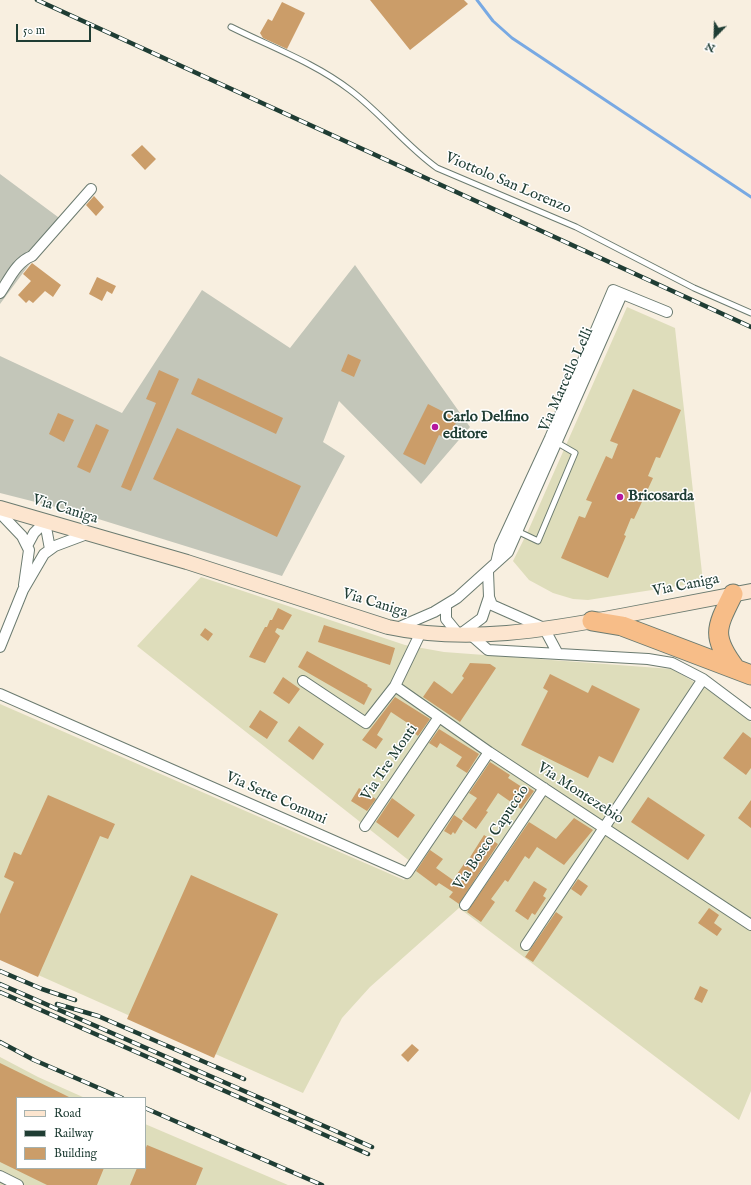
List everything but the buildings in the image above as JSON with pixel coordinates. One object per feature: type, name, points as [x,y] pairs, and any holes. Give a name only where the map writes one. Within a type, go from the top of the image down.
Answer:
[{"type":"highway","points":[[733,594],[719,623],[719,641],[726,657],[743,672]]},
{"type":"highway","points":[[592,621],[622,626],[743,672]]},
{"type":"street","points":[[0,293],[19,264],[24,259],[32,256],[91,189]]},
{"type":"street","name":"Via Marcello Lelli","points":[[396,629],[434,612],[457,598],[488,572],[496,563],[500,546],[513,529],[618,292],[667,312]]},
{"type":"street","name":"Via Caniga","points":[[0,508],[194,565],[396,629],[420,634],[466,636],[544,628],[592,621],[751,591]]},
{"type":"street","points":[[0,514],[22,536],[29,550],[23,590]]},
{"type":"street","points":[[27,546],[34,533],[45,522]]},
{"type":"street","points":[[45,522],[50,549]]},
{"type":"street","points":[[0,647],[23,590],[44,554],[50,549],[87,534]]},
{"type":"street","points":[[488,572],[489,597],[492,605],[544,628],[558,654]]},
{"type":"street","points":[[466,636],[482,618],[489,597]]},
{"type":"street","points":[[446,605],[446,619],[466,636],[488,650],[648,659],[672,662],[703,680],[751,715]]},
{"type":"street","points":[[303,681],[366,723],[395,686],[420,634]]},
{"type":"street","points":[[526,944],[703,680]]},
{"type":"street","name":"Via Montezebio","points":[[395,686],[489,752],[751,925]]},
{"type":"street","name":"Via Sette Comuni","points":[[0,694],[407,873],[489,752]]},
{"type":"street","name":"Via Tre Monti","points":[[365,826],[439,717]]},
{"type":"street","name":"Via Bosco Capuccio","points":[[464,905],[544,788]]},
{"type":"street","points":[[0,1176],[18,1185]]},
{"type":"lane","name":"Viottolo San Lorenzo","points":[[231,28],[320,70],[351,90],[418,154],[436,168],[576,227],[694,288],[751,313]]},
{"type":"lane","points":[[513,529],[538,542],[575,453],[553,440]]},
{"type":"shaded area","points":[[0,174],[62,220],[0,304]]},
{"type":"shaded area","points":[[355,265],[470,427],[421,484],[339,401],[323,442],[345,456],[282,576],[79,513],[0,493],[0,356],[122,413],[202,290],[290,348]]},
{"type":"shaded area","points":[[627,307],[675,328],[703,582],[588,600],[573,599],[553,593],[529,580],[513,561],[528,531]]},
{"type":"shaded area","points":[[201,577],[405,645],[444,652],[672,669],[708,690],[751,722],[751,1091],[739,1120],[459,908],[370,987],[342,1018],[303,1093],[0,958],[0,704],[404,880],[416,866],[137,646]]},
{"type":"shaded area","points":[[0,1057],[38,1077],[83,1097],[16,1097],[16,1169],[146,1169],[146,1124],[288,1185],[0,1185]]},
{"type":"waterway","points":[[477,0],[493,21],[512,38],[751,197]]},
{"type":"railway","points":[[37,0],[751,327]]},
{"type":"railway","points":[[0,971],[42,989],[75,1000]]},
{"type":"railway","points":[[0,984],[372,1147]]},
{"type":"railway","points":[[0,992],[368,1154]]},
{"type":"railway","points":[[57,1004],[98,1016],[244,1079]]},
{"type":"railway","points":[[0,1042],[34,1060],[120,1097]]},
{"type":"railway","points":[[146,1108],[322,1185]]},
{"type":"place","name":"Carlo Delfino editore","points":[[435,427]]},
{"type":"place","name":"Bricosarda","points":[[620,497]]}]
